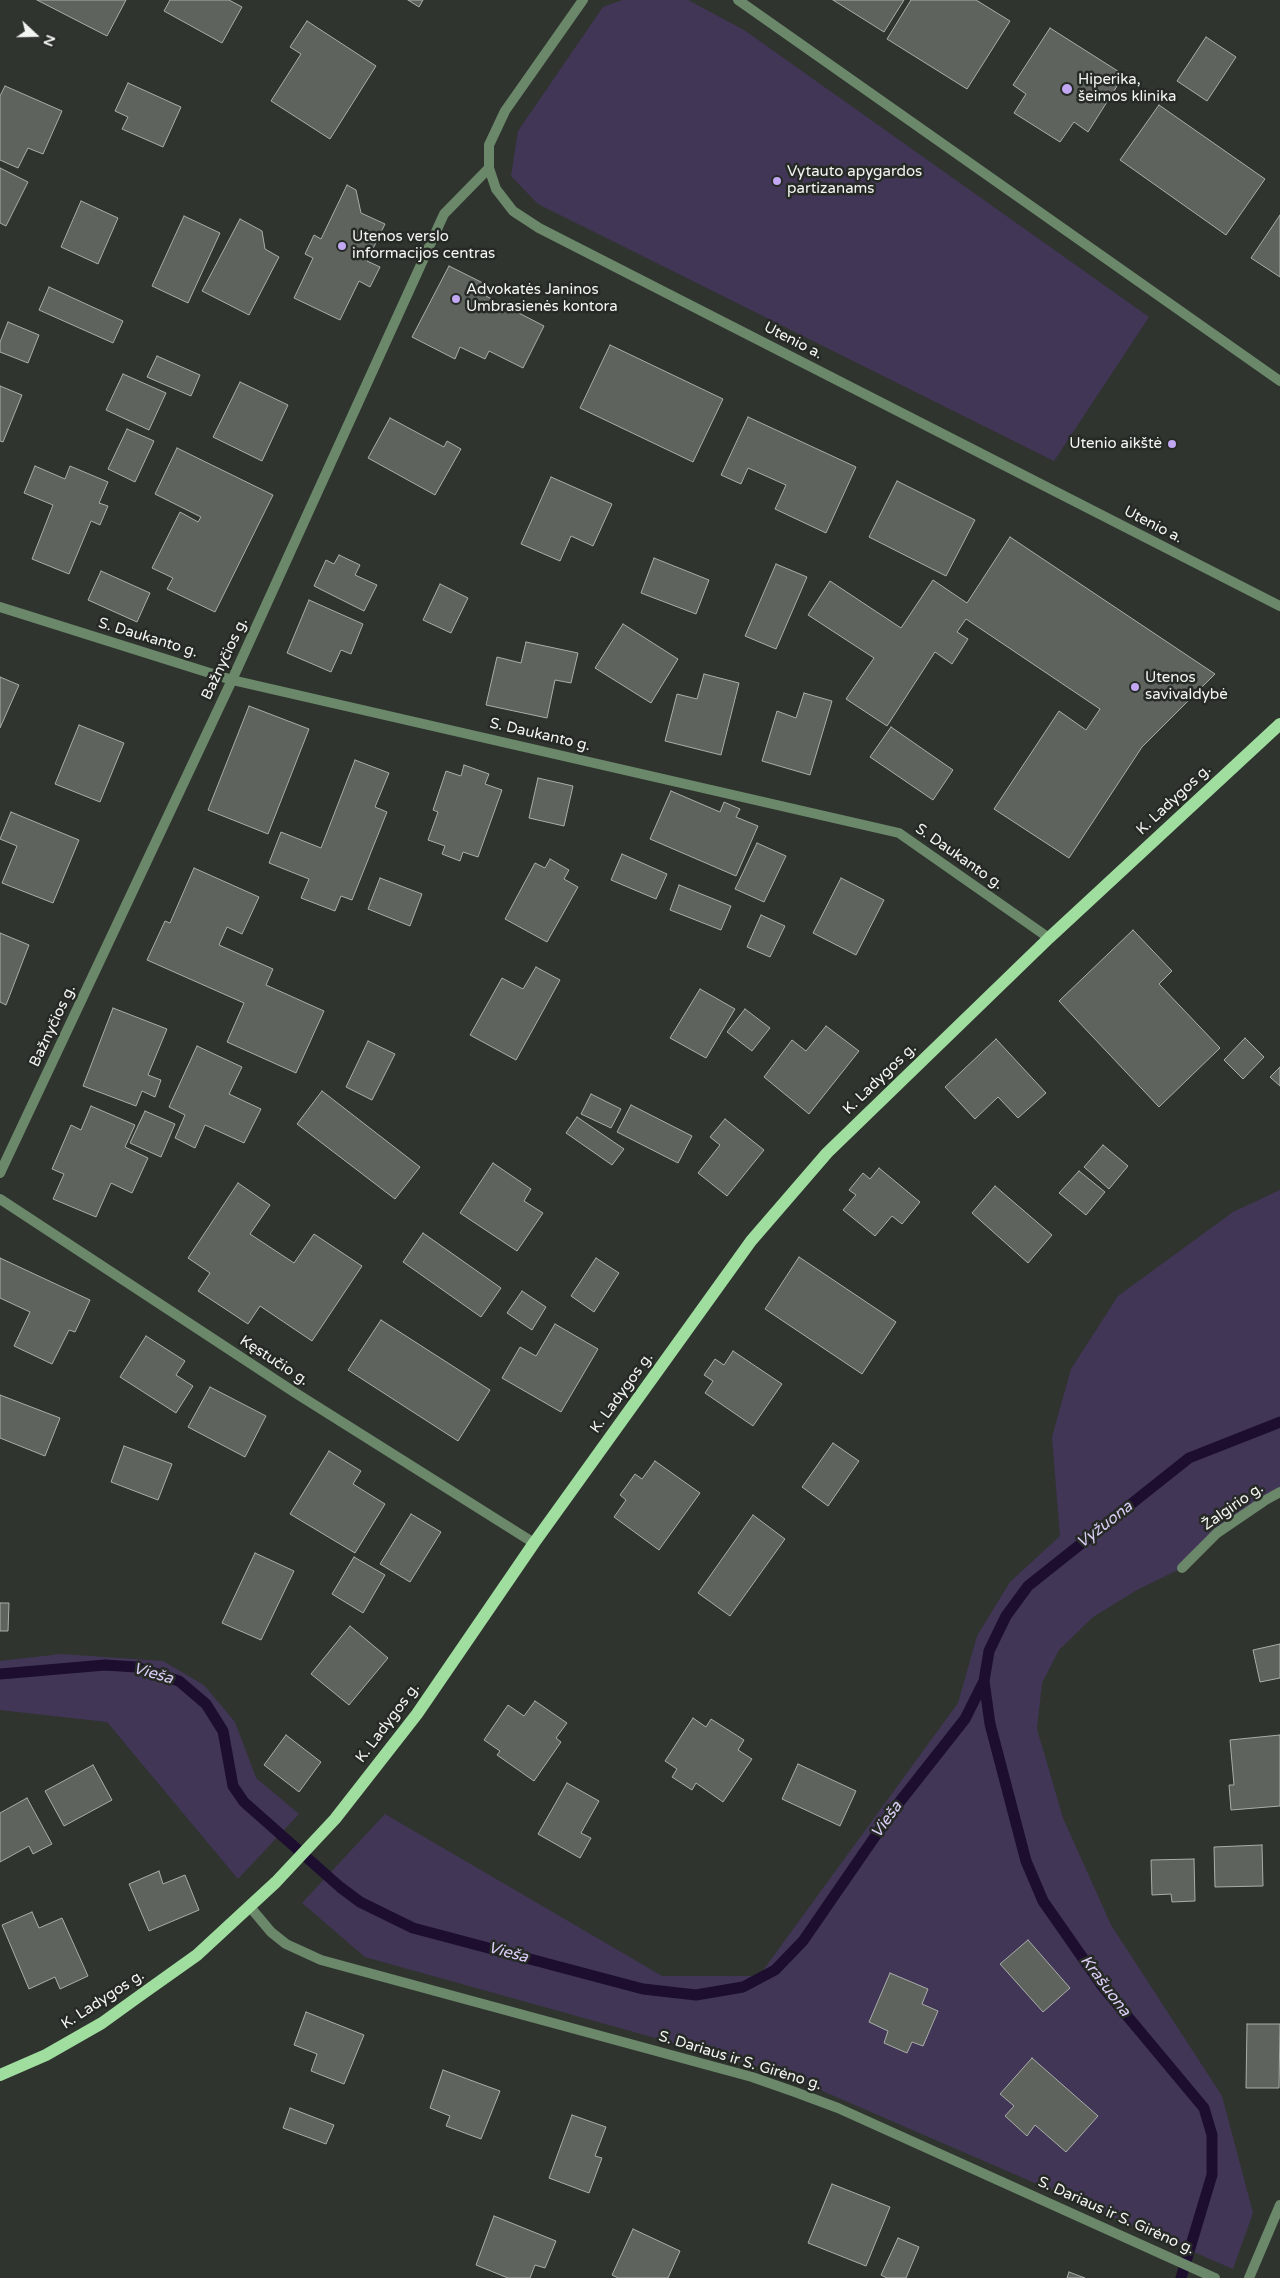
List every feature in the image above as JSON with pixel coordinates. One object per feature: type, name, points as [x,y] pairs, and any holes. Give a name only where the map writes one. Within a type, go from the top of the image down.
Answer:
[{"type":"main road","name":"K. Ladygos g.","points":[[0,2076],[46,2055],[102,2023],[197,1955],[276,1882],[335,1819],[416,1714],[534,1543],[751,1241],[827,1153],[1049,938],[1280,724]]},
{"type":"street","name":"Utenio a.","points":[[583,0],[504,111],[488,146],[489,168],[496,189],[513,211],[539,228],[1280,606]]},
{"type":"street","points":[[738,0],[1280,381]]},
{"type":"street","name":"Bažnyčios g.","points":[[0,1173],[232,680],[444,214],[489,168]]},
{"type":"street","name":"S. Daukanto g.","points":[[0,608],[232,680],[899,833],[1049,938]]},
{"type":"street","name":"Kęstučio g.","points":[[0,1198],[294,1392],[534,1543]]},
{"type":"street","name":"Žalgirio g.","points":[[1182,1568],[1217,1532],[1280,1492]]},
{"type":"street","name":"S. Dariaus ir S. Girėno g.","points":[[250,1907],[270,1932],[286,1944],[321,1960],[752,2077],[838,2108],[1214,2278]]},
{"type":"street","points":[[1250,2278],[1280,2206]]},
{"type":"shaded area","points":[[622,0],[688,0],[744,30],[1149,317],[1054,461],[538,204],[511,176],[518,131],[603,7]]},
{"type":"shaded area","points":[[1280,1190],[1280,1492],[1264,1501],[1182,1568],[1137,1590],[1093,1617],[1059,1650],[1042,1683],[1037,1729],[1063,1818],[1111,1925],[1222,2096],[1253,2213],[1233,2269],[781,2073],[365,1957],[302,1903],[385,1814],[662,1976],[759,1976],[958,1703],[977,1636],[1010,1582],[1060,1536],[1052,1437],[1071,1369],[1118,1296],[1233,1212]]},
{"type":"shaded area","points":[[61,1654],[163,1661],[204,1685],[235,1722],[256,1778],[299,1814],[238,1879],[107,1722],[0,1710],[0,1661]]},
{"type":"building","points":[[37,0],[126,0],[107,36]]},
{"type":"building","points":[[170,0],[229,0],[242,7],[222,43],[164,11]]},
{"type":"building","points":[[408,0],[423,0],[419,7]]},
{"type":"building","points":[[833,0],[904,0],[884,32]]},
{"type":"building","points":[[911,0],[976,0],[1010,21],[967,89],[887,39]]},
{"type":"building","points":[[307,21],[376,66],[330,139],[271,101],[301,54],[290,47]]},
{"type":"building","name":"Hiperika, šeimos klinika","points":[[1050,28],[1124,75],[1088,132],[1074,122],[1060,142],[1014,113],[1026,94],[1013,85]]},
{"type":"building","points":[[1206,37],[1236,57],[1207,101],[1177,81]]},
{"type":"building","points":[[128,83],[181,107],[163,147],[122,129],[128,117],[115,111]]},
{"type":"building","points":[[5,86],[62,111],[43,154],[28,148],[18,168],[0,160],[0,96]]},
{"type":"building","points":[[1159,105],[1265,179],[1226,235],[1120,160]]},
{"type":"building","points":[[0,168],[28,182],[6,226],[0,223]]},
{"type":"building","name":"Utenos verslo informacijos centras","points":[[347,185],[356,190],[361,213],[385,224],[367,261],[380,267],[370,287],[359,281],[340,320],[294,298],[313,258],[305,254],[314,235],[321,239]]},
{"type":"building","points":[[81,201],[118,218],[98,264],[61,247]]},
{"type":"building","points":[[1280,215],[1280,277],[1251,258]]},
{"type":"building","points":[[184,216],[220,233],[188,303],[152,286]]},
{"type":"building","points":[[240,219],[262,231],[265,249],[279,257],[249,315],[202,291]]},
{"type":"building","points":[[449,266],[491,287],[486,296],[544,326],[523,368],[489,351],[485,359],[460,347],[455,359],[412,337]]},
{"type":"building","points":[[49,287],[123,321],[113,343],[39,310]]},
{"type":"building","points":[[8,322],[39,335],[28,363],[0,352],[0,342]]},
{"type":"building","points":[[610,345],[723,399],[693,462],[580,408]]},
{"type":"building","points":[[157,356],[200,375],[191,396],[147,377]]},
{"type":"building","points":[[123,374],[166,393],[149,430],[106,410]]},
{"type":"building","points":[[240,382],[288,405],[262,461],[213,437]]},
{"type":"building","points":[[0,386],[22,395],[3,442],[0,441]]},
{"type":"building","points":[[748,417],[856,467],[826,533],[775,509],[786,485],[748,468],[741,484],[721,475]]},
{"type":"building","points":[[390,418],[444,447],[447,441],[461,449],[435,495],[368,458]]},
{"type":"building","points":[[127,429],[154,441],[135,482],[108,469]]},
{"type":"building","points":[[177,448],[273,495],[215,612],[167,589],[173,578],[152,568],[180,512],[198,522],[201,517],[155,494]]},
{"type":"building","points":[[35,466],[65,479],[70,466],[108,482],[99,503],[108,506],[100,525],[91,521],[69,574],[32,559],[53,505],[24,493]]},
{"type":"building","points":[[551,477],[612,504],[593,546],[571,536],[560,561],[521,544]]},
{"type":"building","points":[[897,481],[975,520],[946,576],[869,537]]},
{"type":"building","name":"Utenos savivaldybė","points":[[1010,537],[1215,674],[1142,747],[1069,858],[994,809],[1059,711],[1086,730],[1100,709],[966,619],[957,632],[968,639],[952,664],[935,652],[887,726],[846,699],[874,658],[808,615],[830,581],[901,628],[933,580],[967,603]]},
{"type":"building","points":[[339,555],[360,565],[355,575],[377,585],[364,611],[314,586],[326,560],[334,564]]},
{"type":"building","points":[[654,558],[709,580],[696,614],[641,593]]},
{"type":"building","points":[[776,564],[807,577],[776,649],[745,636]]},
{"type":"building","points":[[101,571],[150,593],[137,622],[88,600]]},
{"type":"building","points":[[440,584],[468,598],[451,633],[423,620]]},
{"type":"building","points":[[309,600],[363,624],[351,654],[341,650],[331,672],[287,653]]},
{"type":"building","points":[[623,624],[678,659],[651,703],[595,668]]},
{"type":"building","points":[[526,642],[578,653],[571,683],[555,680],[547,718],[486,705],[497,657],[521,663]]},
{"type":"building","points":[[704,674],[739,683],[721,755],[665,741],[677,694],[697,699]]},
{"type":"building","points":[[0,677],[19,685],[0,728]]},
{"type":"building","points":[[804,693],[832,701],[810,775],[762,761],[777,711],[796,718]]},
{"type":"building","points":[[249,706],[309,729],[268,834],[208,810]]},
{"type":"building","points":[[79,725],[124,743],[100,802],[55,784]]},
{"type":"building","points":[[891,727],[953,770],[933,800],[870,757]]},
{"type":"building","points":[[355,760],[389,773],[375,807],[387,812],[352,900],[341,896],[335,911],[301,898],[309,879],[269,863],[281,832],[321,848]]},
{"type":"building","points":[[464,765],[489,774],[485,784],[502,790],[478,857],[463,852],[460,861],[442,854],[445,846],[428,840],[438,812],[433,810],[446,771],[461,776]]},
{"type":"building","points":[[538,778],[573,786],[564,826],[529,818]]},
{"type":"building","points":[[671,791],[720,812],[724,802],[740,809],[736,817],[758,826],[736,876],[650,839]]},
{"type":"building","points":[[11,812],[79,840],[53,903],[2,883],[17,846],[0,839]]},
{"type":"building","points":[[757,843],[786,856],[764,902],[735,889]]},
{"type":"building","points":[[622,854],[667,874],[656,899],[611,880]]},
{"type":"building","points":[[550,859],[569,870],[564,879],[578,887],[547,942],[505,919],[535,863],[545,868]]},
{"type":"building","points":[[194,868],[259,897],[242,934],[227,927],[219,945],[273,969],[266,985],[324,1011],[296,1073],[227,1042],[244,1003],[147,960],[165,921],[170,923]]},
{"type":"building","points":[[380,878],[422,894],[410,926],[368,909]]},
{"type":"building","points":[[841,878],[884,900],[856,955],[813,933]]},
{"type":"building","points":[[679,885],[731,906],[721,930],[670,910]]},
{"type":"building","points":[[761,915],[785,926],[770,957],[747,947]]},
{"type":"building","points":[[1133,930],[1172,971],[1159,984],[1220,1048],[1159,1107],[1059,1001]]},
{"type":"building","points":[[0,933],[29,945],[6,1005],[0,1002]]},
{"type":"building","points":[[536,967],[560,980],[516,1060],[470,1035],[502,978],[523,989]]},
{"type":"building","points":[[700,989],[735,1009],[706,1058],[670,1038]]},
{"type":"building","points":[[113,1008],[167,1029],[148,1075],[161,1080],[155,1097],[142,1091],[136,1106],[83,1086]]},
{"type":"building","points":[[745,1009],[770,1028],[752,1051],[727,1032]]},
{"type":"building","points":[[826,1026],[859,1051],[809,1114],[764,1077],[792,1040],[806,1051]]},
{"type":"building","points":[[1245,1038],[1264,1057],[1243,1079],[1224,1060]]},
{"type":"building","points":[[996,1039],[1046,1093],[1018,1118],[998,1097],[975,1119],[945,1087]]},
{"type":"building","points":[[368,1041],[395,1054],[372,1100],[346,1087]]},
{"type":"building","points":[[197,1046],[242,1067],[229,1094],[261,1109],[244,1143],[205,1125],[195,1148],[175,1138],[185,1115],[169,1107]]},
{"type":"building","points":[[1280,1067],[1280,1086],[1270,1077]]},
{"type":"building","points":[[322,1091],[420,1167],[395,1199],[297,1124]]},
{"type":"building","points":[[591,1094],[621,1109],[611,1128],[581,1114]]},
{"type":"building","points":[[631,1105],[692,1136],[678,1163],[617,1132]]},
{"type":"building","points":[[91,1106],[135,1125],[125,1147],[148,1158],[132,1193],[111,1183],[96,1217],[53,1199],[64,1174],[52,1169],[71,1125],[81,1130]]},
{"type":"building","points":[[145,1111],[175,1124],[161,1157],[130,1143]]},
{"type":"building","points":[[577,1117],[624,1149],[612,1165],[566,1133]]},
{"type":"building","points":[[725,1119],[764,1150],[727,1196],[698,1173],[720,1145],[710,1137]]},
{"type":"building","points":[[1103,1145],[1128,1166],[1109,1189],[1084,1167]]},
{"type":"building","points":[[493,1163],[531,1189],[524,1201],[543,1213],[517,1251],[460,1213]]},
{"type":"building","points":[[879,1168],[920,1202],[902,1224],[892,1216],[875,1236],[843,1210],[856,1195],[849,1190],[863,1173],[870,1179]]},
{"type":"building","points":[[1079,1171],[1105,1192],[1086,1215],[1059,1193]]},
{"type":"building","points":[[238,1183],[270,1205],[250,1234],[294,1263],[314,1234],[362,1266],[312,1341],[260,1306],[248,1324],[198,1291],[210,1273],[188,1258]]},
{"type":"building","points":[[995,1186],[1052,1235],[1028,1263],[972,1213]]},
{"type":"building","points":[[423,1233],[501,1288],[481,1317],[403,1262]]},
{"type":"building","points":[[799,1257],[896,1322],[862,1374],[765,1309]]},
{"type":"building","points":[[0,1258],[90,1300],[75,1332],[69,1330],[52,1364],[14,1346],[30,1312],[0,1298]]},
{"type":"building","points":[[596,1258],[619,1273],[594,1312],[571,1296]]},
{"type":"building","points":[[522,1291],[546,1307],[532,1330],[507,1313]]},
{"type":"building","points":[[381,1320],[490,1390],[458,1441],[348,1370]]},
{"type":"building","points":[[555,1324],[598,1349],[561,1412],[502,1378],[520,1347],[536,1356]]},
{"type":"building","points":[[146,1336],[185,1361],[176,1375],[193,1386],[176,1413],[120,1377]]},
{"type":"building","points":[[733,1351],[782,1384],[753,1426],[705,1393],[713,1381],[704,1375],[715,1359],[724,1365]]},
{"type":"building","points":[[210,1387],[266,1416],[245,1457],[188,1427]]},
{"type":"building","points":[[0,1395],[60,1418],[45,1456],[0,1438]]},
{"type":"building","points":[[833,1443],[859,1461],[828,1506],[802,1487]]},
{"type":"building","points":[[124,1446],[172,1464],[158,1500],[111,1482]]},
{"type":"building","points":[[329,1451],[361,1471],[353,1484],[385,1504],[355,1553],[290,1514]]},
{"type":"building","points":[[655,1461],[700,1493],[659,1550],[614,1517],[626,1500],[620,1495],[635,1474],[642,1479]]},
{"type":"building","points":[[411,1514],[441,1532],[410,1582],[380,1564]]},
{"type":"building","points":[[753,1515],[785,1539],[730,1616],[698,1593]]},
{"type":"building","points":[[255,1553],[294,1571],[261,1640],[222,1623]]},
{"type":"building","points":[[354,1557],[385,1575],[363,1613],[332,1594]]},
{"type":"building","points":[[0,1603],[9,1603],[8,1631],[0,1631]]},
{"type":"building","points":[[350,1626],[388,1658],[349,1705],[311,1674]]},
{"type":"building","points":[[1280,1644],[1280,1678],[1260,1682],[1253,1650]]},
{"type":"building","points":[[535,1701],[567,1723],[556,1738],[561,1742],[534,1781],[497,1755],[500,1751],[484,1740],[508,1705],[524,1716]]},
{"type":"building","points":[[693,1718],[706,1727],[711,1719],[744,1740],[738,1750],[752,1759],[723,1802],[696,1783],[692,1790],[672,1777],[677,1769],[665,1761]]},
{"type":"building","points":[[286,1735],[321,1762],[299,1792],[264,1765]]},
{"type":"building","points":[[1280,1735],[1280,1806],[1231,1810],[1229,1785],[1234,1785],[1230,1740]]},
{"type":"building","points":[[798,1764],[856,1791],[840,1826],[782,1799]]},
{"type":"building","points":[[93,1765],[112,1800],[64,1826],[45,1791]]},
{"type":"building","points":[[567,1783],[599,1801],[581,1833],[591,1838],[580,1858],[538,1834]]},
{"type":"building","points":[[27,1798],[52,1844],[33,1854],[29,1846],[0,1862],[0,1813]]},
{"type":"building","points":[[1262,1845],[1263,1886],[1215,1887],[1214,1847]]},
{"type":"building","points":[[1194,1859],[1195,1901],[1172,1902],[1171,1894],[1152,1895],[1151,1860]]},
{"type":"building","points":[[159,1871],[163,1884],[185,1875],[199,1910],[149,1931],[129,1884]]},
{"type":"building","points":[[32,1912],[39,1928],[62,1918],[88,1976],[60,1989],[55,1977],[29,1989],[2,1925]]},
{"type":"building","points":[[1028,1940],[1070,1988],[1043,2012],[1000,1964]]},
{"type":"building","points":[[890,1973],[928,1989],[922,2004],[938,2011],[923,2046],[912,2042],[907,2053],[884,2043],[888,2031],[869,2022]]},
{"type":"building","points":[[306,2012],[364,2035],[344,2084],[311,2071],[317,2054],[294,2045]]},
{"type":"building","points":[[1247,2024],[1280,2024],[1279,2088],[1246,2088]]},
{"type":"building","points":[[1032,2058],[1098,2116],[1066,2152],[1035,2125],[1027,2136],[1005,2116],[1014,2106],[1000,2094]]},
{"type":"building","points":[[443,2070],[500,2091],[481,2139],[446,2126],[450,2116],[430,2108]]},
{"type":"building","points":[[290,2108],[334,2125],[326,2144],[283,2128]]},
{"type":"building","points":[[572,2115],[606,2127],[595,2156],[602,2158],[589,2193],[549,2178]]},
{"type":"building","points":[[832,2184],[890,2207],[866,2266],[808,2243]]},
{"type":"building","points":[[494,2216],[556,2241],[545,2268],[535,2265],[530,2278],[508,2278],[476,2265]]},
{"type":"building","points":[[633,2229],[680,2251],[668,2278],[618,2278],[612,2275]]},
{"type":"building","points":[[898,2238],[919,2247],[906,2278],[887,2278],[881,2275]]},
{"type":"building","points":[[1069,2272],[1085,2278],[1067,2278]]},
{"type":"waterway","name":"Krašuona","points":[[1181,2278],[1212,2175],[1212,2135],[1204,2108],[1103,1987],[1043,1901],[1026,1861],[990,1724],[984,1681],[989,1651],[1006,1616],[1028,1586],[1189,1458],[1280,1422]]},
{"type":"waterway","name":"Vieša","points":[[0,1674],[105,1665],[136,1667],[179,1681],[206,1704],[223,1731],[233,1786],[244,1802],[340,1887],[360,1902],[413,1928],[643,1989],[696,1995],[743,1987],[775,1970],[803,1941],[894,1809],[965,1719],[984,1681]]},
{"type":"place","name":"Hiperika, šeimos klinika","points":[[1067,89]]},
{"type":"place","name":"Vytauto apygardos partizanams","points":[[777,181]]},
{"type":"place","name":"Utenos verslo informacijos centras","points":[[342,246]]},
{"type":"place","name":"Advokatės Janinos Umbrasienės kontora","points":[[456,299]]},
{"type":"place","name":"Utenio aikštė","points":[[1172,444]]},
{"type":"place","name":"Utenos savivaldybė","points":[[1135,687]]},
{"type":"water label","name":"Vyžuona","points":[[1105,1525]]}]
